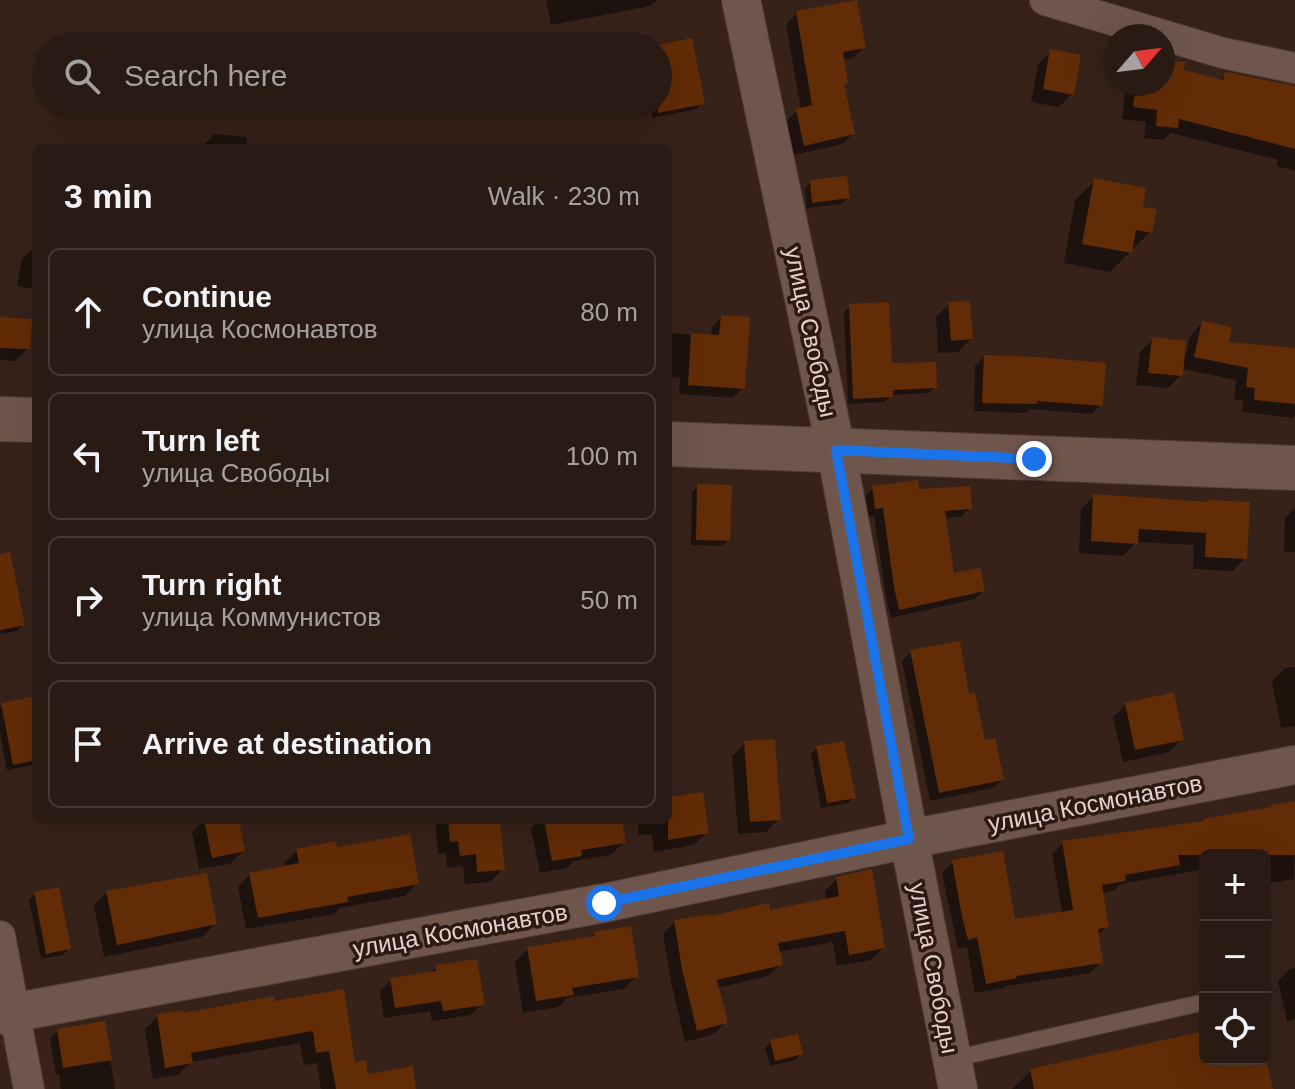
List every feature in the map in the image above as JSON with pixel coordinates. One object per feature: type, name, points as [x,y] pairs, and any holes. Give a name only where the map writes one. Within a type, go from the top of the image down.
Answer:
[{"type":"main road","points":[[0,419],[32,420]]},
{"type":"main road","points":[[672,444],[1295,468]]},
{"type":"street","name":"улица Свободы","points":[[741,0],[836,450],[955,1074]]},
{"type":"street","points":[[1045,0],[1223,53],[1295,68]]},
{"type":"street","name":"улица Космонавтов","points":[[8,1013],[604,903],[909,839],[1295,765]]},
{"type":"street","points":[[0,936],[8,1013],[29,1089]]},
{"type":"lane","points":[[955,1074],[1199,1004]]},
{"type":"building","points":[[857,0],[866,48],[843,52],[848,83],[844,84],[855,134],[804,146],[796,109],[812,105],[796,11]]},
{"type":"building","points":[[692,38],[705,104],[672,110],[672,42]]},
{"type":"building","points":[[1050,49],[1081,55],[1074,95],[1043,89]]},
{"type":"building","points":[[1175,61],[1185,62],[1184,70],[1223,80],[1225,72],[1295,86],[1295,149],[1179,119],[1178,128],[1156,126],[1157,110],[1133,107],[1134,96],[1175,96]]},
{"type":"building","points":[[847,176],[850,198],[812,203],[810,180]]},
{"type":"building","points":[[1094,178],[1146,188],[1143,207],[1157,209],[1152,233],[1136,230],[1132,253],[1082,244]]},
{"type":"building","points":[[970,301],[973,339],[951,341],[948,302]]},
{"type":"building","points":[[889,302],[892,363],[936,362],[937,388],[893,390],[893,397],[853,399],[849,304]]},
{"type":"building","points":[[721,315],[750,317],[745,389],[688,385],[691,333],[719,335]]},
{"type":"building","points":[[0,317],[32,319],[30,349],[0,348]]},
{"type":"building","points":[[1202,321],[1232,327],[1229,342],[1295,348],[1295,404],[1254,400],[1255,388],[1246,387],[1248,368],[1194,357]]},
{"type":"building","points":[[1152,337],[1186,341],[1183,376],[1148,373]]},
{"type":"building","points":[[984,355],[1106,363],[1103,406],[1037,401],[1037,404],[982,403]]},
{"type":"building","points":[[918,480],[919,489],[970,486],[972,509],[945,511],[954,573],[980,568],[985,591],[899,610],[883,508],[875,509],[872,486]]},
{"type":"building","points":[[697,484],[732,485],[730,541],[696,540]]},
{"type":"building","points":[[1093,494],[1250,502],[1247,559],[1205,557],[1206,533],[1139,529],[1138,544],[1091,541]]},
{"type":"building","points":[[10,552],[25,625],[0,630],[0,554]]},
{"type":"building","points":[[960,641],[969,694],[975,693],[985,740],[995,738],[1004,780],[939,793],[910,650]]},
{"type":"building","points":[[1174,692],[1184,740],[1135,750],[1125,703]]},
{"type":"building","points":[[32,697],[32,761],[13,765],[1,703]]},
{"type":"building","points":[[775,739],[781,820],[750,822],[744,741]]},
{"type":"building","points":[[844,741],[856,798],[827,803],[816,746]]},
{"type":"building","points":[[703,792],[709,833],[668,840],[668,824],[672,824],[672,796]]},
{"type":"building","points":[[1295,801],[1295,855],[1271,855],[1271,849],[1199,849],[1199,855],[1178,855],[1180,865],[1125,875],[1126,881],[1102,885],[1109,927],[1098,929],[1103,963],[1016,976],[986,984],[977,937],[968,940],[952,860],[1003,851],[1015,919],[1073,910],[1062,841],[1203,821]]},
{"type":"building","points":[[205,824],[240,824],[245,851],[212,858]]},
{"type":"building","points":[[448,824],[500,824],[505,870],[477,872],[476,854],[460,856],[458,841],[450,842]]},
{"type":"building","points":[[545,824],[623,824],[626,843],[581,850],[582,856],[552,861]]},
{"type":"building","points":[[410,834],[419,884],[347,897],[348,902],[258,918],[249,873],[299,863],[296,849],[336,841],[337,847]]},
{"type":"building","points":[[872,869],[885,948],[849,955],[845,931],[778,943],[783,965],[717,980],[728,1023],[697,1031],[674,920],[711,916],[769,903],[770,910],[839,896],[836,877]]},
{"type":"building","points":[[207,873],[217,924],[117,945],[106,891]]},
{"type":"building","points":[[59,887],[71,949],[46,954],[34,892]]},
{"type":"building","points":[[631,926],[639,977],[572,988],[574,995],[536,1001],[527,947],[595,936],[594,932]]},
{"type":"building","points":[[477,959],[485,1005],[443,1011],[441,1001],[395,1008],[390,978],[436,971],[435,965]]},
{"type":"building","points":[[344,989],[355,1062],[366,1060],[368,1074],[413,1066],[416,1089],[336,1089],[329,1051],[316,1053],[313,1031],[191,1053],[193,1063],[165,1068],[157,1014],[184,1010],[184,1013],[274,996],[275,1001]]},
{"type":"building","points":[[105,1021],[112,1060],[63,1068],[57,1029]]},
{"type":"building","points":[[1199,1032],[1199,1065],[1267,1065],[1273,1089],[1034,1089],[1030,1069]]},
{"type":"building","points":[[798,1034],[803,1054],[775,1061],[770,1040]]},
{"type":"route","points":[[604,903],[909,839],[836,450],[1034,459]]}]
